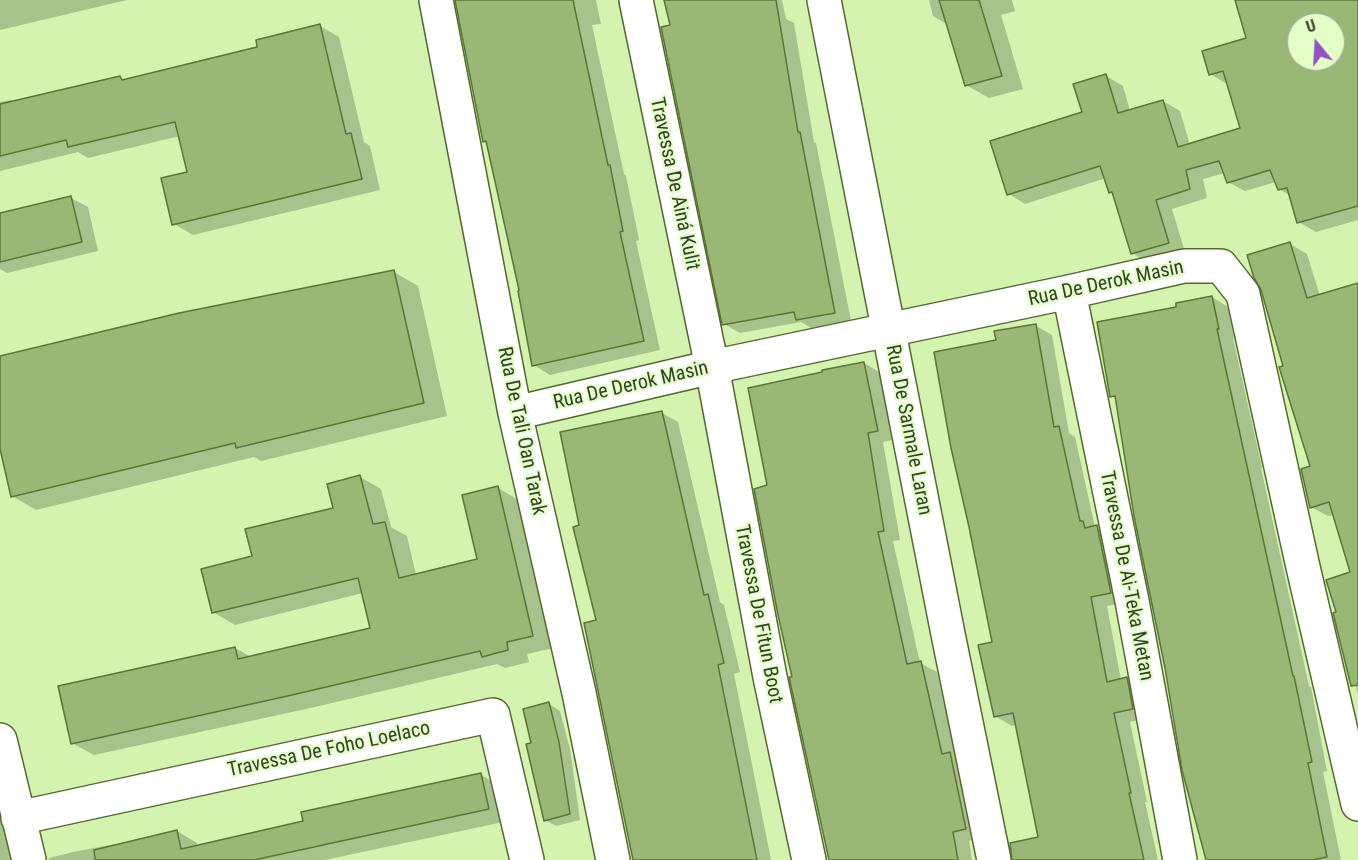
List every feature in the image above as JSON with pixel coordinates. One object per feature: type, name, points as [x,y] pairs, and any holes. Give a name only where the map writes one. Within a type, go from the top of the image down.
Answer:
[{"type":"street","name":"Rua De Tali Oan Tarak","points":[[436,0],[515,413],[576,681],[613,860]]},
{"type":"street","name":"Travessa De Ainá Kulit","points":[[636,0],[712,367]]},
{"type":"street","name":"Rua De Sarmale Laran","points":[[824,0],[994,860]]},
{"type":"street","name":"Rua De Derok Masin","points":[[515,413],[712,367],[1184,266],[1221,266],[1243,294],[1358,804]]},
{"type":"street","name":"Travessa De Ai-Teka Metan","points":[[1070,292],[1132,601],[1180,860]]},
{"type":"street","name":"Travessa De Fitun Boot","points":[[712,367],[770,677],[809,860]]},
{"type":"street","name":"Travessa De Foho Loelaco","points":[[18,818],[494,715],[527,860]]},
{"type":"street","points":[[0,740],[4,778],[18,818],[28,860]]},
{"type":"building","points":[[455,0],[573,0],[608,165],[610,165],[623,231],[620,232],[644,341],[532,366],[519,290],[486,141],[483,142]]},
{"type":"building","points":[[664,0],[776,0],[798,132],[800,132],[835,313],[796,320],[794,312],[722,325],[661,27],[670,25]]},
{"type":"building","points":[[939,0],[979,0],[1002,76],[965,86]]},
{"type":"building","points":[[1235,0],[1358,0],[1358,206],[1297,223],[1287,188],[1278,190],[1270,170],[1227,183],[1219,161],[1186,170],[1190,189],[1156,200],[1169,243],[1131,254],[1112,192],[1109,193],[1100,166],[1007,195],[990,141],[1082,112],[1073,84],[1106,74],[1118,113],[1163,100],[1178,147],[1240,128],[1223,71],[1209,75],[1202,51],[1246,38]]},
{"type":"building","points":[[320,24],[346,134],[351,133],[362,179],[172,225],[161,178],[187,172],[175,122],[68,147],[66,140],[0,156],[0,104],[120,76],[122,80],[257,47],[256,40]]},
{"type":"building","points":[[71,196],[82,242],[0,262],[0,213]]},
{"type":"building","points":[[1290,242],[1307,298],[1358,283],[1358,685],[1351,686],[1333,613],[1336,612],[1326,580],[1350,572],[1329,502],[1310,508],[1301,469],[1310,466],[1279,367],[1283,366],[1261,290],[1254,278],[1247,255]]},
{"type":"building","points":[[394,270],[424,403],[236,448],[235,443],[11,497],[0,449],[0,356],[179,313]]},
{"type":"building","points":[[1212,296],[1219,329],[1217,329],[1312,762],[1308,763],[1327,857],[1312,860],[1206,860],[1182,770],[1165,668],[1134,516],[1115,396],[1110,397],[1097,322],[1176,307],[1176,303]]},
{"type":"building","points":[[1036,324],[1054,427],[1059,426],[1080,521],[1083,521],[1085,528],[1097,525],[1111,593],[1091,597],[1107,682],[1127,677],[1133,709],[1114,713],[1144,860],[1012,860],[1010,843],[1038,837],[1013,713],[994,717],[978,645],[992,642],[951,448],[934,352],[996,340],[994,331]]},
{"type":"building","points":[[864,362],[878,431],[868,433],[884,531],[878,532],[907,664],[921,661],[942,754],[950,752],[966,829],[953,832],[958,860],[829,860],[789,677],[792,677],[754,489],[767,485],[748,388]]},
{"type":"building","points":[[662,411],[704,595],[708,594],[724,663],[718,665],[757,860],[633,860],[584,623],[596,620],[573,527],[579,525],[560,432]]},
{"type":"building","points":[[360,475],[373,524],[385,522],[399,578],[477,559],[462,495],[498,486],[533,636],[507,642],[508,650],[482,657],[480,651],[71,744],[58,686],[235,647],[238,659],[370,628],[358,578],[212,613],[201,569],[252,556],[245,529],[333,508],[327,484]]},
{"type":"building","points":[[549,702],[559,742],[570,814],[544,821],[526,744],[531,743],[523,709]]},
{"type":"building","points":[[481,773],[489,809],[254,860],[95,860],[94,850],[177,830],[181,849],[303,821],[301,812]]}]
